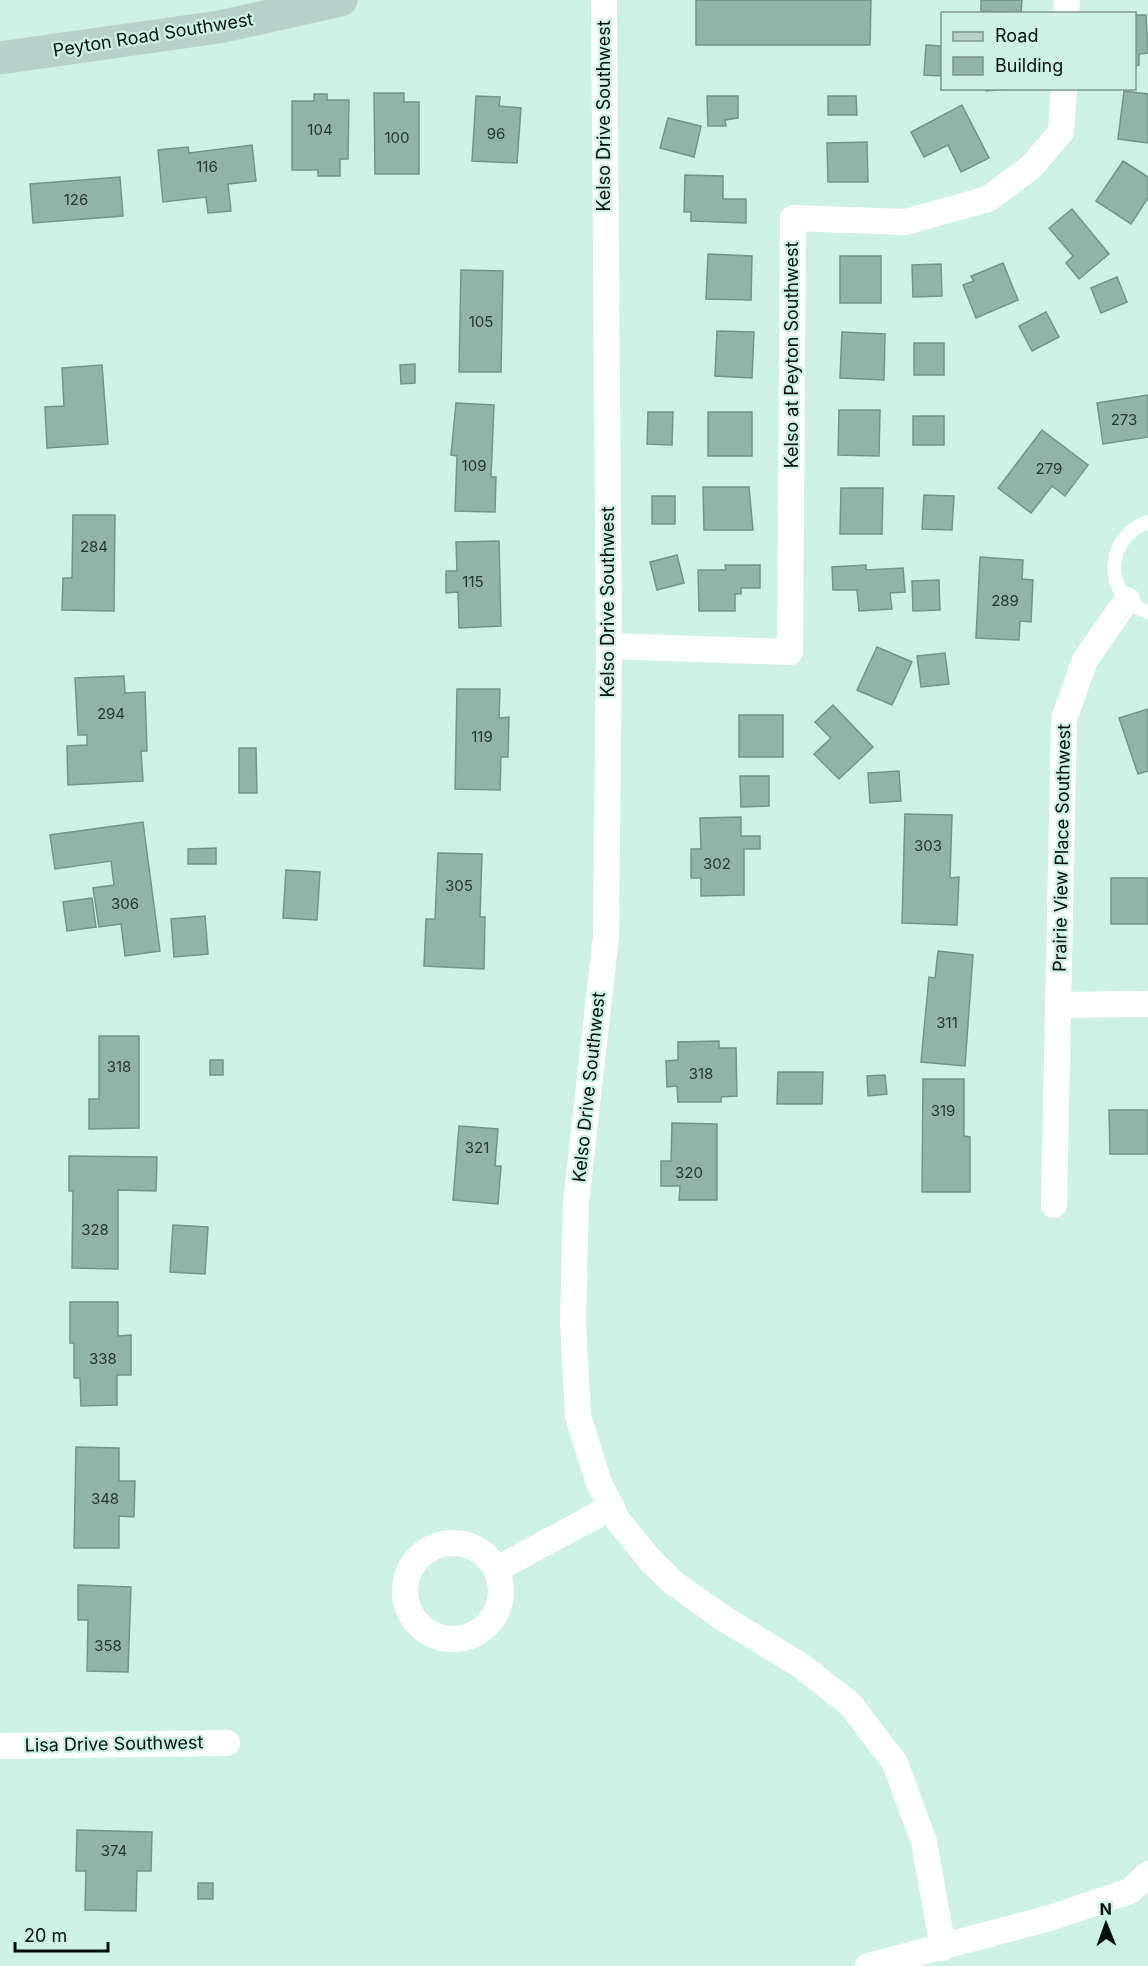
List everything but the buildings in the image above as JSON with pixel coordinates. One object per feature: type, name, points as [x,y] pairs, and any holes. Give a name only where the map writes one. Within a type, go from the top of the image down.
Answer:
[{"type":"street","name":"Peyton Road Southwest","points":[[0,58],[219,27],[340,0]]},
{"type":"street","name":"Kelso Drive Southwest","points":[[604,0],[609,646],[606,936],[576,1202],[573,1323],[578,1416],[599,1483],[618,1521],[652,1562],[675,1584],[723,1618],[800,1665],[851,1705],[895,1763],[924,1842],[943,1948]]},
{"type":"street","name":"Kelso at Peyton Southwest","points":[[609,646],[790,652],[793,218],[905,222],[988,199],[1031,167],[1061,132],[1064,90]]},
{"type":"street","name":"Prairie View Place Southwest","points":[[1054,1205],[1064,719],[1085,660],[1137,606]]},
{"type":"street","points":[[1058,1005],[1148,1004]]},
{"type":"street","points":[[497,1569],[612,1507]]},
{"type":"street","name":"Lisa Drive Southwest","points":[[0,1746],[227,1743]]},
{"type":"street","points":[[868,1966],[1050,1918],[1130,1891],[1148,1874]]},
{"type":"lane","points":[[1137,606],[1118,589],[1114,560],[1127,534],[1148,522]]}]
